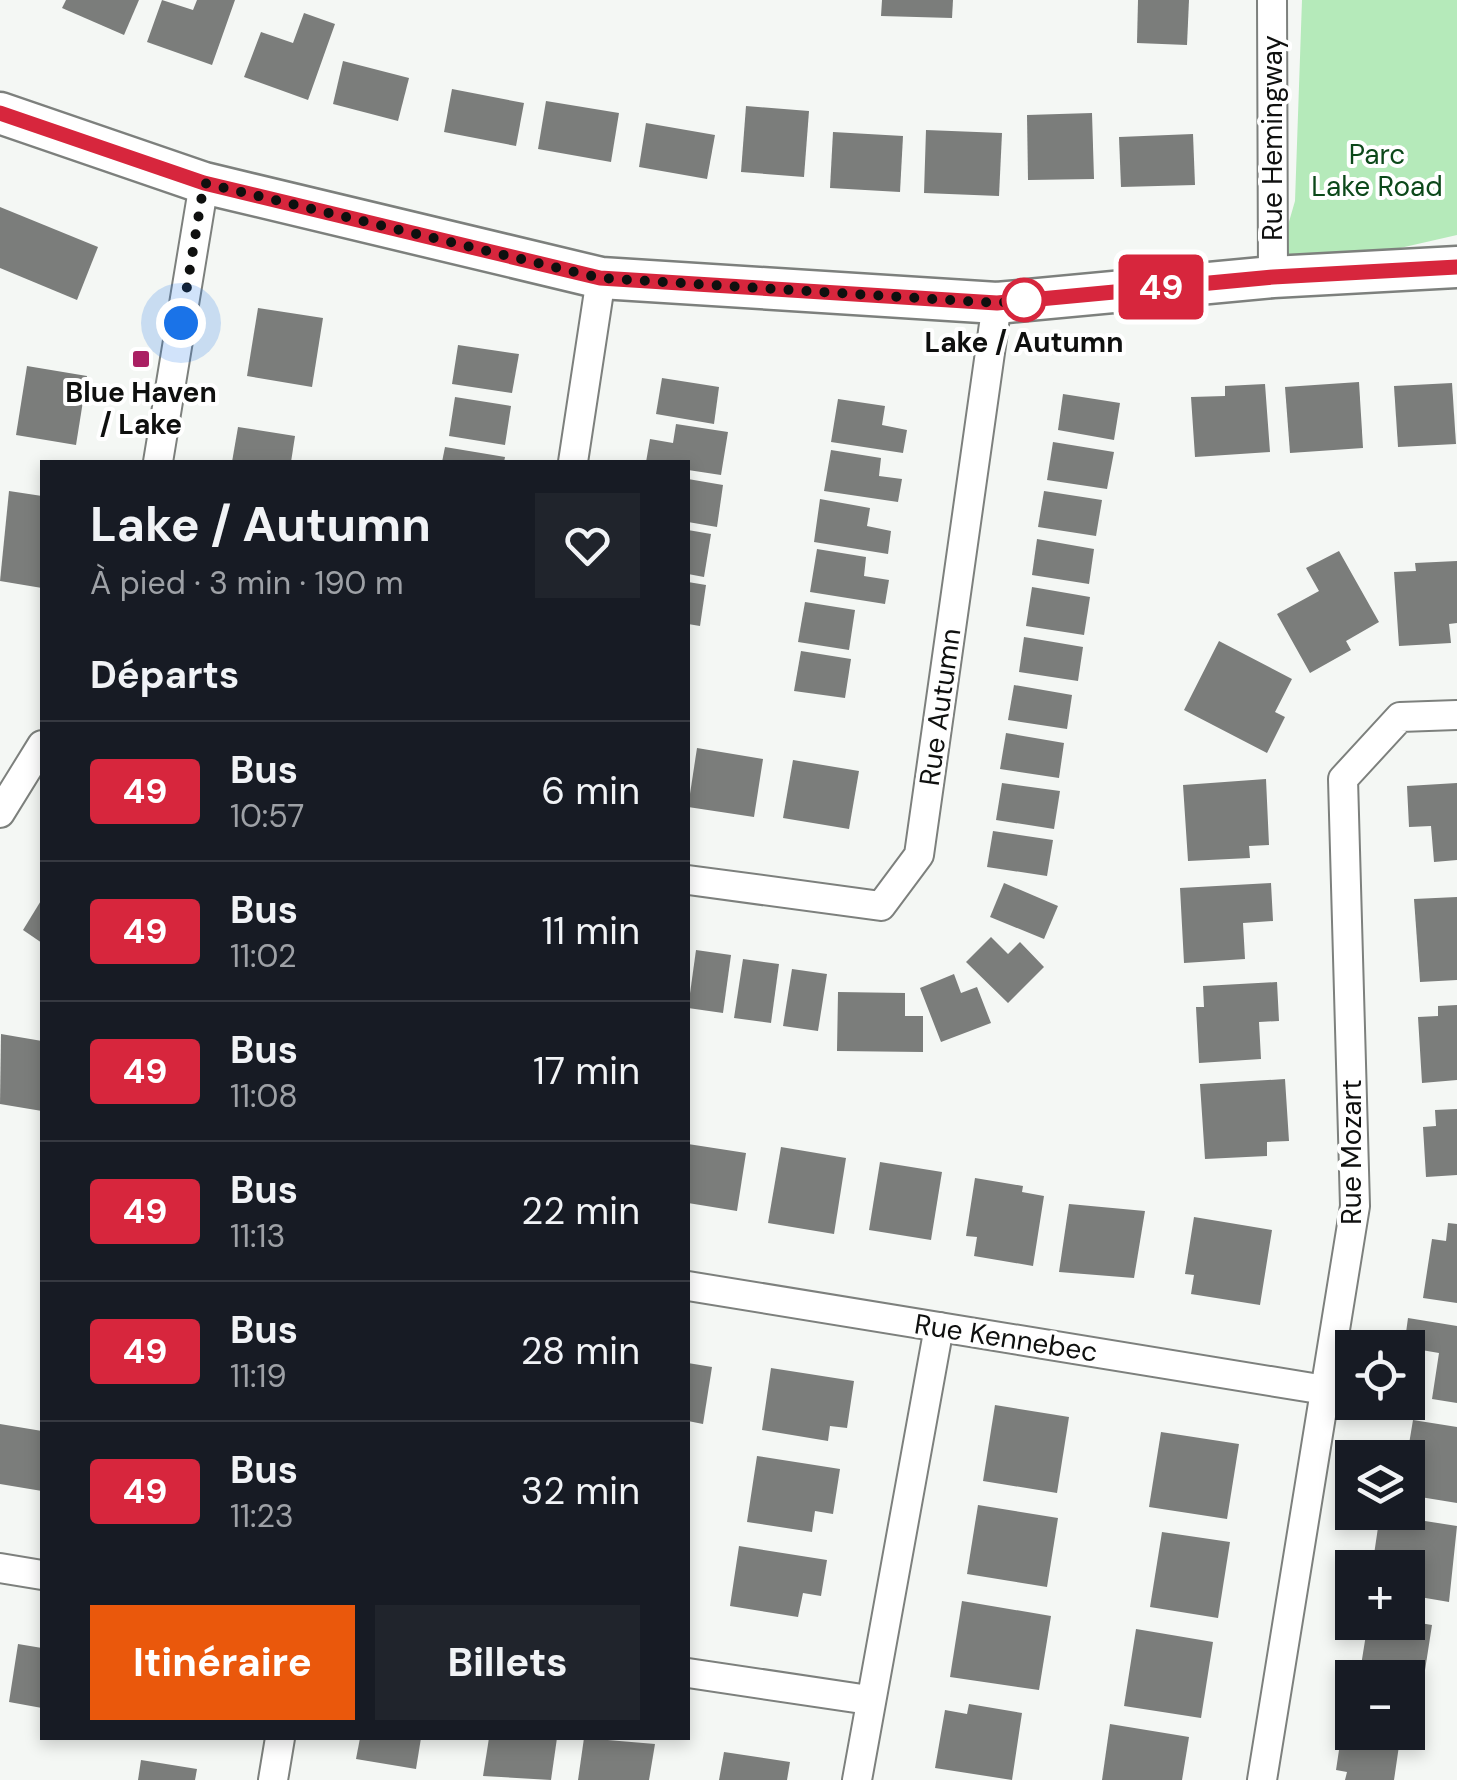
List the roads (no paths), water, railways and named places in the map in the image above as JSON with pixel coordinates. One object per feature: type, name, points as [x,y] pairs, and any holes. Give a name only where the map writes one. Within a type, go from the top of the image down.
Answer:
[{"type":"street","name":"Rue Hemingway","points":[[1272,0],[1273,277]]},
{"type":"street","points":[[0,113],[204,183],[600,278],[997,303],[1273,277],[1457,267]]},
{"type":"street","points":[[158,460],[204,183]]},
{"type":"street","points":[[573,460],[600,278]]},
{"type":"street","name":"Rue Autumn","points":[[690,880],[881,906],[919,855],[997,303]]},
{"type":"street","name":"Rue Mozart","points":[[1262,1780],[1355,1206],[1343,779],[1400,717],[1457,715]]},
{"type":"street","points":[[4,800],[40,748]]},
{"type":"street","name":"Rue Kennebec","points":[[690,1286],[1325,1390]]},
{"type":"street","points":[[856,1780],[939,1327]]},
{"type":"street","points":[[0,1568],[40,1575]]},
{"type":"street","points":[[690,1674],[870,1700]]},
{"type":"street","points":[[273,1780],[280,1740]]},
{"type":"place","name":"Lake / Autumn","points":[[1024,300]]},
{"type":"place","name":"Blue Haven / Lake","points":[[141,359]]},
{"type":"park label","name":"Parc Lake Road","points":[[1377,170]]}]
